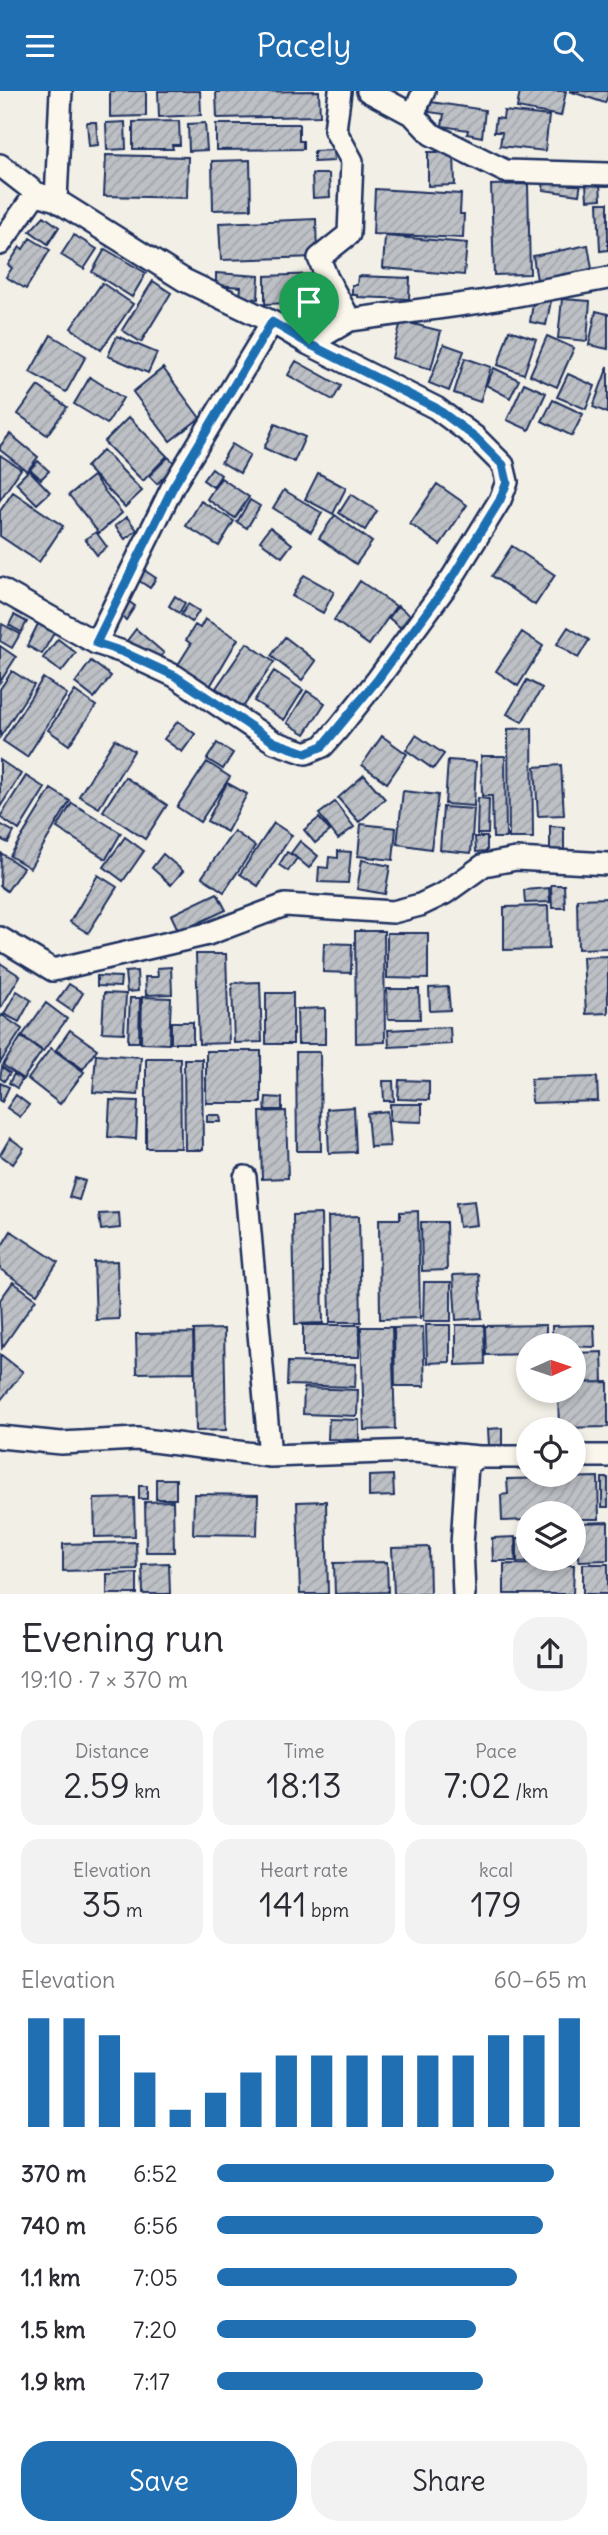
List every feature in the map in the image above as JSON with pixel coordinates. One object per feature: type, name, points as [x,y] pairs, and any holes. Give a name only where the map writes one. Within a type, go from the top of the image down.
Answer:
[{"type":"street","points":[[0,244],[46,197],[61,91]]},
{"type":"street","points":[[340,91],[335,130],[352,161],[349,235],[319,258],[350,320]]},
{"type":"street","points":[[368,91],[413,115],[431,134],[505,171],[608,174]]},
{"type":"street","points":[[413,115],[424,91]]},
{"type":"street","points":[[0,165],[46,197],[184,280],[272,322],[309,344],[436,408],[475,437],[503,465],[507,482],[500,500],[452,578],[378,679],[323,746],[306,753],[274,742],[175,676],[123,652],[96,643],[0,589]]},
{"type":"street","points":[[309,344],[350,320],[480,302],[608,278]]},
{"type":"street","points":[[96,643],[173,487],[272,322]]},
{"type":"street","points":[[0,938],[53,970],[208,934],[285,905],[393,912],[437,897],[484,865],[494,863],[516,859],[608,864]]},
{"type":"street","points":[[245,1177],[270,1456]]},
{"type":"street","points":[[0,1437],[61,1443],[137,1439],[270,1456],[413,1451],[479,1457],[516,1457]]},
{"type":"street","points":[[586,1457],[608,1456]]},
{"type":"street","points":[[464,1594],[462,1546],[467,1464],[479,1457]]},
{"type":"building","points":[[110,91],[146,91],[146,116],[110,117]]},
{"type":"building","points":[[158,91],[200,91],[201,115],[159,117]]},
{"type":"building","points":[[319,91],[320,116],[217,118],[216,92]]},
{"type":"building","points":[[520,91],[566,91],[561,116],[517,108]]},
{"type":"building","points":[[569,91],[608,91],[608,95],[605,103]]},
{"type":"building","points":[[431,102],[485,110],[482,137],[467,134],[468,130],[442,126],[444,114],[429,112]]},
{"type":"building","points":[[504,111],[549,116],[545,151],[500,146],[502,132],[494,132],[496,118],[503,119]]},
{"type":"building","points":[[179,121],[180,145],[172,145],[173,149],[133,149],[133,122]]},
{"type":"building","points":[[87,122],[96,122],[98,145],[89,146]]},
{"type":"building","points":[[125,122],[126,149],[107,150],[106,123]]},
{"type":"building","points":[[205,123],[207,150],[189,151],[188,124]]},
{"type":"building","points":[[216,124],[299,124],[299,141],[303,141],[303,149],[216,150]]},
{"type":"building","points":[[333,150],[334,161],[314,162],[314,151]]},
{"type":"building","points":[[428,152],[454,152],[455,185],[428,186]]},
{"type":"building","points":[[106,155],[188,157],[187,198],[104,196]]},
{"type":"building","points":[[250,160],[251,209],[213,210],[212,161]]},
{"type":"building","points":[[312,174],[329,174],[330,197],[313,198]]},
{"type":"building","points":[[544,177],[581,182],[579,195],[543,190]]},
{"type":"building","points":[[528,184],[530,274],[494,275],[491,185]]},
{"type":"building","points":[[586,184],[600,184],[601,199],[587,200]]},
{"type":"building","points":[[375,189],[461,194],[463,238],[373,234]]},
{"type":"building","points":[[598,203],[608,203],[608,250],[600,251]]},
{"type":"building","points":[[44,216],[59,227],[48,244],[30,231]]},
{"type":"building","points":[[316,219],[317,257],[221,260],[219,223]]},
{"type":"building","points":[[74,235],[97,249],[84,269],[61,255]]},
{"type":"building","points":[[385,236],[467,243],[464,275],[383,268]]},
{"type":"building","points":[[30,238],[50,250],[26,289],[6,277],[12,268],[8,265]]},
{"type":"building","points":[[588,245],[592,269],[537,280],[533,256]]},
{"type":"building","points":[[105,249],[146,273],[132,297],[92,272]]},
{"type":"building","points":[[216,273],[259,276],[258,299],[240,297],[241,287],[216,285]]},
{"type":"building","points":[[316,274],[317,302],[265,304],[265,276]]},
{"type":"building","points":[[358,276],[410,278],[409,299],[352,295],[352,285],[357,285]]},
{"type":"building","points":[[153,281],[171,293],[141,342],[122,330]]},
{"type":"building","points":[[102,283],[133,304],[101,350],[71,328]]},
{"type":"building","points":[[534,298],[551,301],[546,325],[530,322]]},
{"type":"building","points":[[562,299],[590,301],[587,341],[558,338]]},
{"type":"building","points":[[596,311],[608,314],[608,349],[589,345]]},
{"type":"building","points":[[401,321],[441,331],[431,369],[392,358]]},
{"type":"building","points":[[509,330],[536,339],[524,374],[498,365]]},
{"type":"building","points":[[51,335],[86,356],[66,392],[30,372]]},
{"type":"building","points":[[117,336],[157,353],[148,373],[108,356]]},
{"type":"building","points":[[547,336],[574,348],[557,387],[530,375]]},
{"type":"building","points":[[444,344],[464,351],[449,391],[429,383]]},
{"type":"building","points":[[465,358],[491,367],[480,402],[454,393]]},
{"type":"building","points":[[296,361],[341,386],[333,400],[288,375]]},
{"type":"building","points":[[608,366],[608,413],[593,407]]},
{"type":"building","points":[[163,368],[200,418],[170,441],[133,392]]},
{"type":"building","points":[[494,368],[519,380],[510,398],[486,385]]},
{"type":"building","points":[[568,374],[595,386],[586,409],[557,397]]},
{"type":"building","points":[[90,377],[123,398],[107,424],[74,404]]},
{"type":"building","points":[[524,383],[546,393],[529,430],[507,420]]},
{"type":"building","points":[[38,386],[67,407],[47,435],[18,414]]},
{"type":"building","points":[[553,400],[583,414],[572,436],[542,421]]},
{"type":"building","points":[[129,417],[167,456],[143,481],[104,442]]},
{"type":"building","points":[[275,424],[305,437],[294,462],[264,448]]},
{"type":"building","points":[[10,434],[38,457],[27,471],[0,450],[0,446]]},
{"type":"building","points":[[232,444],[250,455],[240,473],[221,462]]},
{"type":"building","points":[[103,450],[142,491],[125,507],[86,467]]},
{"type":"building","points":[[0,455],[21,469],[0,500]]},
{"type":"building","points":[[168,457],[176,464],[157,484],[149,476]]},
{"type":"building","points":[[38,461],[49,471],[41,479],[30,469]]},
{"type":"building","points":[[212,468],[221,475],[213,487],[203,480]]},
{"type":"building","points":[[29,470],[50,492],[37,504],[16,483]]},
{"type":"building","points":[[318,473],[346,488],[333,514],[305,499]]},
{"type":"building","points":[[93,476],[122,513],[99,533],[69,495]]},
{"type":"building","points":[[221,478],[249,497],[235,518],[207,499]]},
{"type":"building","points":[[437,484],[467,505],[440,545],[410,524]]},
{"type":"building","points":[[284,490],[322,513],[311,532],[273,508]]},
{"type":"building","points":[[13,492],[63,526],[39,562],[0,536],[0,511]]},
{"type":"building","points":[[351,494],[377,511],[365,530],[339,513]]},
{"type":"building","points":[[250,500],[260,506],[247,528],[237,522]]},
{"type":"building","points":[[201,501],[234,521],[219,546],[186,526]]},
{"type":"building","points":[[335,515],[372,542],[356,564],[319,538]]},
{"type":"building","points":[[127,517],[137,530],[125,539],[115,526]]},
{"type":"building","points":[[270,527],[292,544],[282,557],[260,541]]},
{"type":"building","points":[[96,532],[107,547],[97,555],[85,539]]},
{"type":"building","points":[[512,546],[555,575],[535,605],[492,576]]},
{"type":"building","points":[[144,570],[156,578],[150,588],[138,580]]},
{"type":"building","points":[[304,575],[334,592],[323,613],[292,596]]},
{"type":"building","points":[[360,581],[396,606],[369,645],[334,620]]},
{"type":"building","points":[[175,596],[185,603],[179,613],[169,606]]},
{"type":"building","points":[[124,598],[135,606],[126,620],[114,612]]},
{"type":"building","points":[[188,604],[199,611],[192,622],[181,615]]},
{"type":"building","points":[[398,606],[411,616],[402,629],[389,618]]},
{"type":"building","points":[[14,615],[27,622],[21,632],[9,625]]},
{"type":"building","points":[[205,619],[238,639],[209,688],[176,668],[191,644],[186,640],[195,625],[200,628]]},
{"type":"building","points":[[2,624],[20,634],[12,648],[0,641]]},
{"type":"building","points":[[38,624],[54,633],[42,654],[27,646]]},
{"type":"building","points":[[568,627],[589,640],[578,658],[557,644]]},
{"type":"building","points":[[136,629],[164,653],[154,665],[126,642]]},
{"type":"building","points":[[522,632],[543,646],[518,686],[496,671]]},
{"type":"building","points":[[285,637],[316,661],[302,680],[271,656]]},
{"type":"building","points":[[58,639],[76,653],[61,672],[43,658]]},
{"type":"building","points":[[247,643],[274,662],[243,707],[216,688]]},
{"type":"building","points":[[0,646],[16,657],[0,682]]},
{"type":"building","points":[[91,661],[111,676],[94,698],[75,683]]},
{"type":"building","points":[[12,671],[34,685],[0,737],[0,689]]},
{"type":"building","points":[[274,671],[303,690],[284,720],[254,701]]},
{"type":"building","points":[[43,678],[67,694],[27,757],[3,741]]},
{"type":"building","points":[[527,680],[542,688],[522,722],[507,714]]},
{"type":"building","points":[[75,691],[96,706],[69,745],[48,730]]},
{"type":"building","points":[[307,691],[325,703],[305,734],[287,723]]},
{"type":"building","points":[[178,721],[195,734],[182,752],[164,739]]},
{"type":"building","points":[[532,728],[533,838],[509,838],[508,729]]},
{"type":"building","points":[[416,735],[444,754],[433,769],[406,750]]},
{"type":"building","points":[[382,736],[407,754],[387,783],[362,765]]},
{"type":"building","points":[[115,739],[134,751],[99,808],[79,796]]},
{"type":"building","points":[[217,743],[233,753],[223,769],[207,759]]},
{"type":"building","points":[[481,756],[505,756],[506,838],[493,838],[492,796],[482,796]]},
{"type":"building","points":[[0,760],[21,774],[0,807]]},
{"type":"building","points":[[448,760],[476,762],[474,806],[445,804]]},
{"type":"building","points":[[207,762],[230,777],[200,822],[177,807]]},
{"type":"building","points":[[561,765],[564,815],[538,816],[535,767]]},
{"type":"building","points":[[364,775],[385,799],[359,822],[338,798]]},
{"type":"building","points":[[26,776],[45,788],[19,830],[0,817]]},
{"type":"building","points":[[125,777],[167,805],[145,839],[103,811]]},
{"type":"building","points":[[227,783],[247,794],[227,832],[207,821]]},
{"type":"building","points":[[51,789],[70,801],[30,868],[10,856]]},
{"type":"building","points":[[403,791],[438,795],[431,849],[397,844]]},
{"type":"building","points":[[478,798],[489,799],[488,834],[477,834]]},
{"type":"building","points":[[335,802],[354,827],[338,839],[319,814]]},
{"type":"building","points":[[72,803],[121,833],[106,859],[57,828]]},
{"type":"building","points":[[443,807],[474,809],[471,853],[440,850]]},
{"type":"building","points":[[319,818],[330,831],[315,843],[304,830]]},
{"type":"building","points":[[274,823],[292,835],[258,886],[240,874]]},
{"type":"building","points":[[0,824],[14,832],[8,843],[0,839]]},
{"type":"building","points":[[361,824],[396,828],[393,860],[358,856]]},
{"type":"building","points":[[550,826],[564,827],[564,853],[550,853]]},
{"type":"building","points":[[234,831],[255,846],[224,892],[202,877]]},
{"type":"building","points":[[125,837],[144,851],[123,881],[104,867]]},
{"type":"building","points":[[475,837],[487,837],[487,851],[476,852]]},
{"type":"building","points":[[300,841],[318,856],[309,868],[291,853]]},
{"type":"building","points":[[338,851],[351,852],[348,883],[318,882],[319,867],[328,868],[329,857],[338,858]]},
{"type":"building","points":[[287,852],[297,858],[288,871],[279,865]]},
{"type":"building","points":[[1,853],[23,868],[7,891],[0,886]]},
{"type":"building","points":[[163,854],[183,871],[171,885],[152,868]]},
{"type":"building","points":[[362,860],[390,866],[385,894],[357,889]]},
{"type":"building","points":[[98,875],[117,887],[88,933],[70,922]]},
{"type":"building","points":[[551,885],[564,885],[565,908],[552,908]]},
{"type":"building","points":[[549,888],[550,902],[525,903],[524,890]]},
{"type":"building","points":[[217,893],[226,910],[179,932],[171,915]]},
{"type":"building","points":[[608,898],[608,948],[578,949],[577,899]]},
{"type":"building","points":[[548,906],[549,949],[504,950],[504,907]]},
{"type":"building","points":[[355,931],[384,931],[385,1042],[356,1043]]},
{"type":"building","points":[[387,933],[428,933],[428,979],[387,978]]},
{"type":"building","points":[[324,943],[352,944],[351,973],[323,972]]},
{"type":"building","points":[[196,954],[226,954],[229,1043],[199,1044]]},
{"type":"building","points":[[608,956],[608,1013],[586,1014],[583,957]]},
{"type":"building","points":[[0,963],[20,976],[0,1009]]},
{"type":"building","points":[[171,967],[172,994],[146,995],[145,977],[158,977],[157,968]]},
{"type":"building","points":[[137,971],[138,991],[127,992],[125,972]]},
{"type":"building","points":[[97,976],[121,977],[120,987],[97,986]]},
{"type":"building","points":[[260,982],[262,1042],[234,1043],[232,983]]},
{"type":"building","points":[[69,984],[83,993],[72,1011],[57,1001]]},
{"type":"building","points":[[448,987],[450,1010],[430,1011],[429,988]]},
{"type":"building","points":[[387,989],[419,989],[420,1019],[388,1019]]},
{"type":"building","points":[[17,991],[31,1000],[19,1022],[4,1014]]},
{"type":"building","points":[[104,993],[126,994],[124,1033],[102,1032]]},
{"type":"building","points":[[266,993],[293,993],[293,1044],[266,1044]]},
{"type":"building","points":[[142,997],[171,998],[169,1044],[141,1043]]},
{"type":"building","points":[[130,998],[140,998],[139,1042],[128,1042]]},
{"type":"building","points":[[46,1003],[67,1019],[43,1051],[22,1036]]},
{"type":"building","points":[[325,1008],[325,1044],[298,1044],[297,1009]]},
{"type":"building","points":[[2,1015],[22,1029],[0,1063],[0,1018]]},
{"type":"building","points":[[171,1022],[193,1022],[193,1043],[171,1043]]},
{"type":"building","points":[[450,1027],[451,1044],[389,1047],[388,1030]]},
{"type":"building","points":[[70,1030],[97,1049],[83,1069],[56,1050]]},
{"type":"building","points":[[21,1037],[42,1051],[23,1079],[3,1065]]},
{"type":"building","points":[[51,1048],[84,1072],[60,1104],[28,1079]]},
{"type":"building","points":[[206,1051],[261,1051],[261,1103],[206,1103]]},
{"type":"building","points":[[296,1052],[320,1052],[321,1151],[297,1151]]},
{"type":"building","points":[[96,1054],[141,1057],[138,1095],[93,1092]]},
{"type":"building","points":[[146,1058],[180,1058],[181,1148],[146,1148]]},
{"type":"building","points":[[184,1059],[202,1059],[203,1150],[185,1150]]},
{"type":"building","points":[[2,1067],[10,1073],[4,1081],[0,1078]]},
{"type":"building","points":[[14,1074],[22,1080],[17,1088],[9,1083]]},
{"type":"building","points":[[597,1077],[598,1101],[532,1103],[531,1079]]},
{"type":"building","points":[[399,1080],[429,1081],[429,1100],[398,1099]]},
{"type":"building","points":[[383,1081],[393,1081],[394,1101],[384,1101]]},
{"type":"building","points":[[0,1083],[9,1087],[2,1102],[0,1101]]},
{"type":"building","points":[[16,1095],[29,1105],[20,1117],[7,1108]]},
{"type":"building","points":[[266,1097],[282,1098],[282,1110],[265,1110]]},
{"type":"building","points":[[110,1100],[138,1101],[136,1139],[108,1137]]},
{"type":"building","points":[[390,1104],[422,1104],[422,1122],[390,1121]]},
{"type":"building","points":[[354,1107],[356,1152],[329,1153],[327,1109]]},
{"type":"building","points":[[286,1111],[288,1178],[262,1179],[260,1112]]},
{"type":"building","points":[[387,1111],[390,1146],[370,1147],[367,1113]]},
{"type":"building","points":[[207,1115],[220,1115],[221,1122],[207,1122]]},
{"type":"building","points":[[10,1138],[24,1148],[13,1164],[0,1155]]},
{"type":"building","points":[[75,1178],[85,1181],[79,1200],[69,1197]]},
{"type":"building","points":[[474,1201],[477,1225],[459,1227],[456,1203]]},
{"type":"building","points":[[418,1211],[420,1318],[380,1319],[379,1219],[400,1219],[400,1212]]},
{"type":"building","points":[[119,1213],[120,1228],[101,1230],[99,1214]]},
{"type":"building","points":[[321,1214],[323,1323],[295,1324],[293,1215]]},
{"type":"building","points":[[359,1216],[361,1322],[330,1322],[328,1217]]},
{"type":"building","points":[[421,1222],[446,1222],[447,1270],[422,1271]]},
{"type":"building","points":[[11,1231],[58,1262],[37,1294],[0,1269],[0,1249]]},
{"type":"building","points":[[117,1261],[119,1319],[96,1320],[94,1262]]},
{"type":"building","points":[[479,1274],[482,1318],[456,1320],[453,1275]]},
{"type":"building","points":[[13,1282],[36,1299],[2,1348],[0,1300]]},
{"type":"building","points":[[424,1282],[451,1282],[451,1321],[423,1321]]},
{"type":"building","points":[[303,1325],[360,1325],[359,1357],[303,1357]]},
{"type":"building","points":[[426,1325],[450,1325],[450,1362],[427,1363]]},
{"type":"building","points":[[456,1325],[484,1325],[485,1364],[456,1365]]},
{"type":"building","points":[[546,1325],[546,1333],[516,1333],[516,1354],[486,1355],[485,1326]]},
{"type":"building","points":[[594,1325],[595,1347],[586,1347],[586,1333],[552,1333],[552,1326]]},
{"type":"building","points":[[361,1327],[392,1327],[395,1429],[364,1430]]},
{"type":"building","points":[[423,1327],[425,1386],[395,1386],[394,1328]]},
{"type":"building","points":[[224,1329],[226,1430],[196,1431],[194,1330]]},
{"type":"building","points":[[193,1333],[194,1372],[137,1373],[136,1334]]},
{"type":"building","points":[[602,1352],[603,1382],[586,1383],[586,1353]]},
{"type":"building","points":[[0,1354],[23,1372],[0,1401]]},
{"type":"building","points":[[288,1362],[356,1364],[355,1387],[287,1385]]},
{"type":"building","points":[[608,1382],[608,1427],[586,1427],[586,1417],[559,1417],[558,1403],[586,1403],[586,1383]]},
{"type":"building","points":[[304,1388],[358,1390],[357,1416],[303,1414]]},
{"type":"building","points":[[329,1419],[359,1420],[359,1440],[328,1439]]},
{"type":"building","points":[[502,1428],[502,1445],[489,1446],[488,1429]]},
{"type":"building","points":[[393,1475],[394,1496],[369,1497],[369,1476]]},
{"type":"building","points":[[586,1477],[598,1477],[599,1519],[586,1519],[586,1501],[516,1501],[516,1520],[502,1521],[501,1495],[508,1494],[507,1479],[516,1479],[516,1487],[586,1487]]},
{"type":"building","points":[[602,1478],[608,1478],[608,1507],[602,1507]]},
{"type":"building","points":[[156,1479],[176,1479],[176,1499],[156,1499]]},
{"type":"building","points":[[139,1486],[147,1486],[147,1499],[139,1499]]},
{"type":"building","points":[[194,1494],[258,1495],[257,1535],[193,1534]]},
{"type":"building","points":[[134,1498],[135,1536],[95,1537],[94,1499]]},
{"type":"building","points":[[173,1501],[174,1552],[146,1552],[145,1502]]},
{"type":"building","points":[[326,1501],[328,1594],[300,1594],[297,1502]]},
{"type":"building","points":[[608,1522],[608,1560],[586,1561],[586,1523]]},
{"type":"building","points":[[515,1537],[516,1561],[493,1561],[492,1538]]},
{"type":"building","points":[[136,1542],[137,1569],[63,1571],[63,1544]]},
{"type":"building","points":[[429,1547],[430,1594],[394,1594],[392,1548]]},
{"type":"building","points":[[387,1562],[388,1592],[335,1594],[334,1563]]},
{"type":"building","points":[[169,1563],[170,1594],[143,1594],[142,1564]]},
{"type":"building","points":[[504,1564],[516,1564],[516,1571],[574,1571],[573,1594],[504,1594]]},
{"type":"building","points":[[586,1564],[608,1564],[608,1594],[583,1594],[583,1571],[586,1571]]},
{"type":"building","points":[[137,1573],[137,1594],[107,1594],[107,1574]]},
{"type":"route","points":[[272,322],[309,344],[436,408],[475,437],[503,465],[507,482],[500,500],[452,578],[378,679],[323,746],[306,753],[274,742],[175,676],[123,652],[96,643],[173,487],[272,322]]}]
